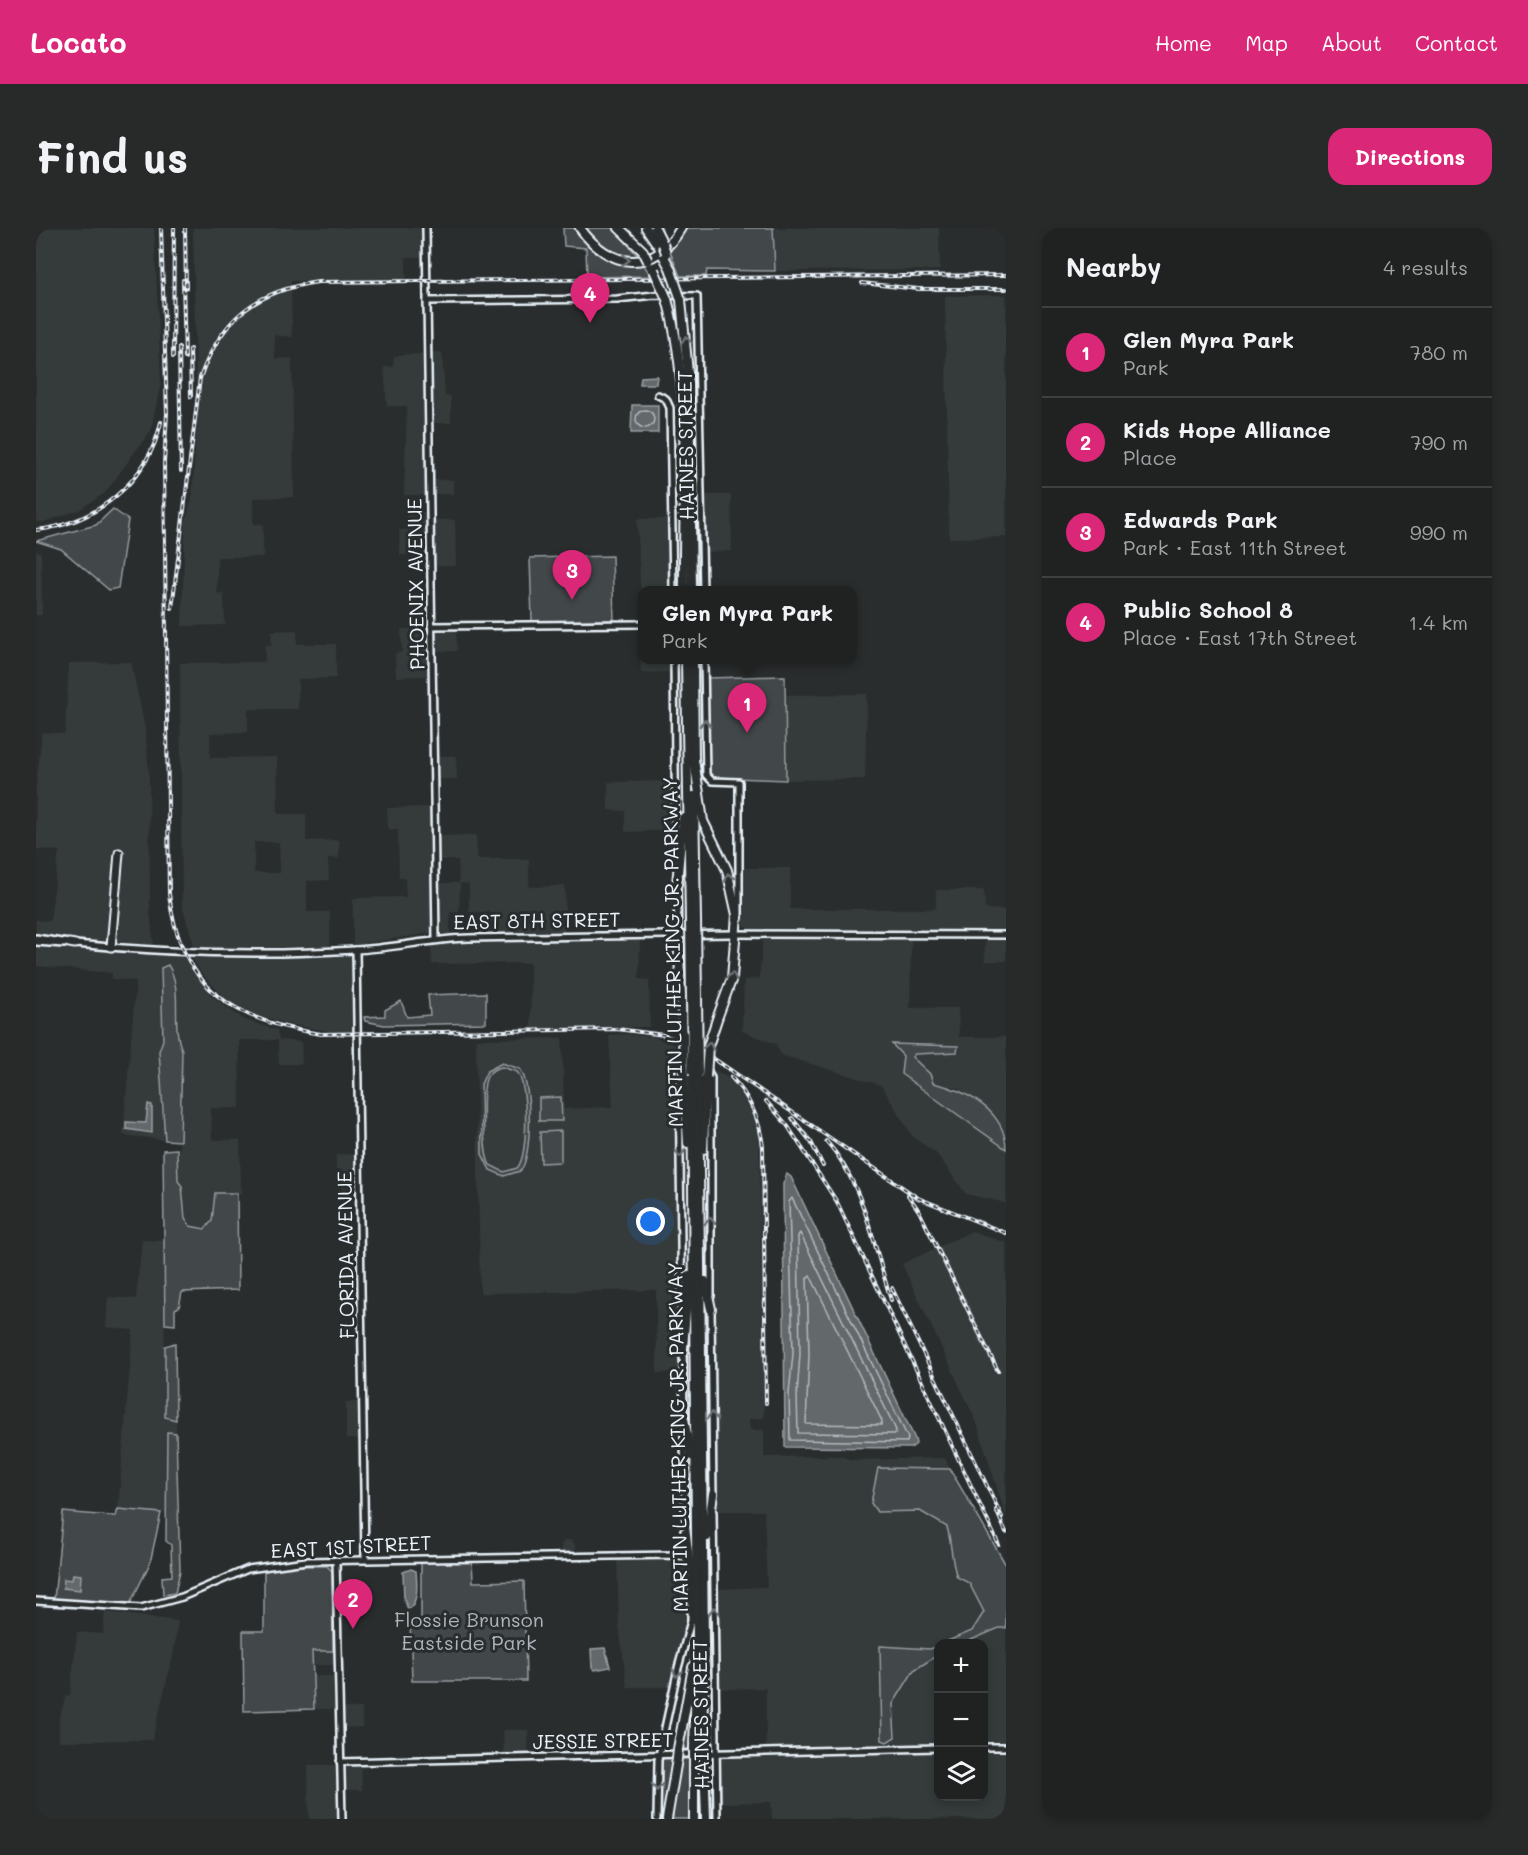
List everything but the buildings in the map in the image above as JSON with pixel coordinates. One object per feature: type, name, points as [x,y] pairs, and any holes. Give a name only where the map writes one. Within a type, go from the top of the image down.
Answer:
[{"type":"highway","points":[[580,228],[598,250],[626,261],[645,260],[656,255],[669,245],[681,228]]},
{"type":"highway","points":[[619,228],[643,252]]},
{"type":"highway","points":[[624,228],[654,270],[667,299],[678,346],[682,388],[684,586]]},
{"type":"highway","points":[[646,228],[663,250]]},
{"type":"highway","points":[[655,228],[681,300],[689,384],[692,586]]},
{"type":"highway","name":"MARTIN LUTHER KING JR. PARKWAY","points":[[686,664],[687,790],[699,1074],[704,1136],[700,1171],[704,1569],[703,1715],[700,1748]]},
{"type":"highway","name":"MARTIN LUTHER KING JR. PARKWAY","points":[[693,664],[693,921]]},
{"type":"highway","points":[[694,759],[703,821],[732,888],[737,934],[732,978],[699,1074]]},
{"type":"highway","points":[[677,884],[687,790]]},
{"type":"highway","points":[[678,935],[693,1209]]},
{"type":"highway","name":"MARTIN LUTHER KING JR. PARKWAY","points":[[699,1074],[693,1232],[701,1819]]},
{"type":"highway","points":[[683,1348],[693,1232]]},
{"type":"highway","points":[[701,1245],[711,1309]]},
{"type":"highway","points":[[684,1419],[695,1492]]},
{"type":"highway","points":[[704,1569],[712,1494]]},
{"type":"highway","points":[[667,1819],[697,1645]]},
{"type":"highway","points":[[700,1759],[706,1819]]},
{"type":"highway","name":"MARTIN LUTHER KING JR. PARKWAY","points":[[694,1819],[700,1759]]},
{"type":"main road","points":[[111,947],[119,853]]},
{"type":"street","name":"PHOENIX AVENUE","points":[[426,228],[436,939]]},
{"type":"street","name":"HAINES STREET","points":[[427,301],[617,299],[692,294],[699,298],[703,586]]},
{"type":"street","name":"HAINES STREET","points":[[658,395],[666,399],[670,408],[673,586]]},
{"type":"street","points":[[431,626],[638,624]]},
{"type":"street","points":[[674,664],[678,935]]},
{"type":"street","points":[[704,664],[706,775],[712,781],[739,782],[741,865],[737,934]]},
{"type":"street","name":"EAST 8TH STREET","points":[[36,940],[185,953],[356,950],[436,939],[737,934],[1006,935]]},
{"type":"street","name":"FLORIDA AVENUE","points":[[356,950],[365,1559]]},
{"type":"street","name":"HAINES STREET","points":[[657,1819],[659,1755],[678,1668],[691,1627],[691,1565],[684,1512],[679,1070],[685,1060],[707,1069],[711,1078],[712,1494],[717,1819]]},
{"type":"street","points":[[675,1555],[683,1550],[684,1512]]},
{"type":"street","points":[[675,1555],[684,1557],[691,1565]]},
{"type":"street","name":"EAST 1ST STREET","points":[[36,1601],[141,1608],[182,1598],[230,1575],[262,1566],[336,1560],[675,1555]]},
{"type":"street","points":[[336,1560],[342,1819]]},
{"type":"street","points":[[988,1747],[1006,1747]]},
{"type":"street","name":"JESSIE STREET","points":[[340,1762],[934,1748]]},
{"type":"shaded area","points":[[36,228],[154,228],[161,382],[151,430],[105,493],[79,510],[44,522],[36,522]]},
{"type":"shaded area","points":[[193,228],[422,228],[422,257],[406,257],[406,280],[291,281],[292,337],[274,335],[275,359],[292,358],[294,497],[253,498],[253,524],[263,524],[263,557],[217,557],[217,593],[224,594],[225,625],[182,626],[185,524],[192,499],[197,424]]},
{"type":"shaded area","points":[[773,228],[939,228],[940,270],[775,271]]},
{"type":"shaded area","points":[[1006,295],[1006,537],[949,538],[945,296]]},
{"type":"shaded area","points":[[431,352],[442,352],[445,396],[451,396],[451,423],[432,423]]},
{"type":"shaded area","points":[[424,354],[426,495],[404,495],[407,406],[387,406],[384,367],[393,367],[394,357],[399,355]]},
{"type":"shaded area","points":[[433,480],[453,480],[453,494],[433,494]]},
{"type":"shaded area","points":[[704,495],[731,495],[732,551],[705,552]]},
{"type":"shaded area","points":[[406,512],[426,512],[427,554],[400,555],[399,530],[407,530]]},
{"type":"shaded area","points":[[637,519],[669,519],[670,586],[640,586]]},
{"type":"shaded area","points":[[433,520],[455,520],[456,566],[434,566]]},
{"type":"shaded area","points":[[36,551],[41,553],[42,615],[36,615]]},
{"type":"shaded area","points":[[401,629],[428,629],[428,676],[396,677],[395,653],[402,652]]},
{"type":"shaded area","points":[[437,629],[456,629],[457,651],[435,651]]},
{"type":"shaded area","points":[[297,630],[297,644],[336,644],[336,678],[298,679],[298,709],[248,709],[248,732],[210,733],[210,758],[277,757],[278,814],[306,814],[306,841],[339,840],[339,858],[328,858],[329,880],[307,881],[307,912],[330,912],[330,946],[195,949],[182,905],[180,663],[265,662],[265,645],[272,645],[271,631]],"holes":[[[254,842],[279,842],[280,873],[254,873]]]},
{"type":"shaded area","points":[[131,662],[145,728],[149,773],[150,912],[154,947],[36,936],[36,920],[50,921],[59,851],[36,849],[36,790],[42,732],[65,734],[69,663]]},
{"type":"shaded area","points":[[641,664],[671,664],[672,672],[641,673]]},
{"type":"shaded area","points":[[867,694],[865,779],[786,780],[785,695]]},
{"type":"shaded area","points":[[437,756],[456,756],[457,779],[437,779]]},
{"type":"shaded area","points":[[673,781],[674,830],[625,832],[625,811],[608,810],[608,782]]},
{"type":"shaded area","points":[[430,807],[431,933],[353,945],[353,898],[406,897],[405,878],[399,878],[398,829],[388,829],[387,808]]},
{"type":"shaded area","points":[[476,835],[477,859],[529,859],[529,887],[565,886],[565,933],[491,934],[490,912],[469,912],[469,884],[460,883],[459,912],[450,912],[450,935],[440,932],[438,883],[459,883],[458,860],[438,860],[438,836]]},
{"type":"shaded area","points":[[743,868],[790,868],[790,909],[936,909],[936,890],[984,890],[985,909],[1006,910],[1006,931],[748,929],[743,923]]},
{"type":"shaded area","points":[[640,939],[639,979],[649,980],[650,1027],[531,1028],[530,963],[432,964],[431,944]]},
{"type":"shaded area","points":[[763,939],[911,940],[910,1008],[958,1008],[959,1037],[1006,1037],[1006,1136],[997,1117],[958,1088],[933,1083],[930,1074],[912,1057],[915,1054],[956,1052],[893,1044],[903,1056],[915,1085],[1006,1149],[1006,1203],[966,1194],[936,1153],[913,1137],[881,1085],[781,1055],[776,1044],[742,1031],[744,980],[759,979]]},
{"type":"shaded area","points":[[985,940],[1006,940],[1006,961],[985,961]]},
{"type":"shaded area","points":[[36,944],[184,956],[192,971],[212,996],[230,1010],[245,1020],[277,1030],[279,1040],[301,1042],[302,1064],[279,1064],[278,1040],[239,1040],[240,1108],[211,1108],[212,1140],[240,1140],[241,1193],[215,1193],[212,1221],[205,1229],[190,1226],[185,1219],[182,1186],[178,1182],[182,1050],[177,1040],[176,988],[173,973],[168,965],[161,968],[163,1040],[159,1051],[165,1140],[123,1135],[136,981],[112,979],[112,973],[36,966]]},
{"type":"shaded area","points":[[352,955],[355,1031],[328,1031],[288,1024],[253,1014],[227,1000],[201,973],[192,957]]},
{"type":"shaded area","points":[[609,1035],[654,1037],[675,1045],[681,1372],[657,1373],[656,1290],[480,1293],[476,1039],[562,1038],[564,1109],[613,1107]]},
{"type":"shaded area","points":[[713,1069],[737,1086],[752,1113],[759,1133],[764,1418],[749,1419],[750,1430],[764,1430],[764,1457],[840,1456],[852,1460],[945,1458],[950,1469],[878,1468],[877,1512],[920,1511],[947,1528],[953,1547],[953,1568],[969,1583],[984,1612],[972,1631],[953,1639],[934,1639],[934,1647],[930,1649],[880,1646],[895,1737],[893,1704],[914,1670],[934,1658],[934,1746],[766,1749],[766,1688],[718,1689],[716,1589],[767,1587],[764,1511],[715,1511]]},
{"type":"shaded area","points":[[356,1154],[357,1195],[342,1196],[342,1170],[336,1169],[336,1155]]},
{"type":"shaded area","points":[[972,1231],[1006,1243],[1006,1517],[977,1423],[902,1264]]},
{"type":"shaded area","points":[[142,1240],[164,1241],[165,1417],[176,1420],[176,1433],[167,1433],[166,1513],[118,1509],[133,1330],[106,1327],[108,1297],[136,1299]]},
{"type":"shaded area","points":[[346,1402],[360,1402],[360,1439],[346,1439]]},
{"type":"shaded area","points":[[568,1540],[573,1542],[575,1547],[573,1552],[568,1554],[563,1552],[561,1547],[563,1542]]},
{"type":"shaded area","points":[[677,1557],[685,1559],[689,1566],[689,1623],[672,1687],[627,1687],[619,1625],[617,1559]]},
{"type":"shaded area","points":[[105,1612],[178,1621],[173,1656],[152,1740],[59,1741],[59,1718],[66,1696],[70,1696],[77,1632],[103,1634]]},
{"type":"shaded area","points":[[999,1628],[1006,1628],[1006,1744],[988,1745],[988,1639],[975,1639]]},
{"type":"shaded area","points":[[312,1650],[333,1651],[334,1665],[313,1665]]},
{"type":"shaded area","points":[[313,1676],[334,1676],[335,1709],[314,1709]]},
{"type":"shaded area","points":[[343,1708],[362,1708],[362,1727],[344,1728]]},
{"type":"shaded area","points":[[503,1730],[528,1730],[528,1754],[504,1755]]},
{"type":"shaded area","points":[[1006,1749],[1006,1819],[772,1819],[771,1802],[719,1803],[719,1763],[721,1758],[728,1756],[934,1751],[934,1801],[988,1801],[988,1750]]},
{"type":"shaded area","points":[[361,1764],[362,1790],[345,1790],[346,1766]]},
{"type":"shaded area","points":[[308,1765],[337,1765],[338,1819],[309,1819]]},
{"type":"green space","points":[[563,228],[578,228],[591,244],[614,259],[632,263],[642,262],[651,276],[587,277],[586,248],[564,246]]},
{"type":"green space","points":[[583,228],[613,228],[638,256],[622,255],[621,257],[602,250]]},
{"type":"green space","points":[[682,228],[773,228],[775,271],[707,270],[706,276],[680,276],[669,249]]},
{"type":"green space","points":[[113,509],[128,520],[118,588],[109,590],[61,549],[36,541],[96,525]]},
{"type":"green space","points":[[612,556],[614,620],[532,621],[530,558]]},
{"type":"green space","points":[[785,676],[786,780],[710,777],[707,678]]},
{"type":"green space","points":[[168,965],[175,985],[177,1028],[182,1050],[180,1141],[165,1140],[159,1051],[163,1040],[161,968]]},
{"type":"green space","points":[[486,993],[486,1023],[384,1025],[365,1021],[364,1017],[385,1016],[385,1010],[401,1001],[407,1017],[430,1015],[428,995]]},
{"type":"green space","points":[[892,1044],[958,1046],[957,1052],[915,1054],[912,1057],[930,1074],[933,1083],[971,1097],[992,1113],[1004,1136],[1006,1149],[901,1074],[903,1056]]},
{"type":"green space","points":[[502,1063],[520,1069],[527,1089],[529,1137],[527,1152],[520,1171],[504,1176],[490,1170],[482,1154],[481,1084],[487,1071]],"holes":[[[502,1067],[517,1072],[521,1079],[525,1104],[524,1150],[517,1168],[504,1172],[490,1165],[488,1159],[484,1121],[485,1084],[491,1071],[498,1068]]]},
{"type":"green space","points":[[561,1097],[562,1121],[539,1121],[539,1098]]},
{"type":"green space","points":[[561,1131],[561,1162],[541,1163],[540,1132]]},
{"type":"green space","points":[[177,1149],[178,1181],[182,1186],[185,1219],[190,1226],[205,1229],[212,1221],[215,1193],[237,1193],[238,1290],[182,1292],[179,1307],[175,1309],[175,1325],[165,1324],[163,1150]]},
{"type":"green space","points":[[175,1343],[176,1420],[165,1417],[165,1346]]},
{"type":"green space","points":[[167,1432],[176,1433],[180,1571],[175,1593],[163,1595],[162,1577],[172,1576],[171,1545],[166,1541]]},
{"type":"green space","points":[[878,1468],[950,1469],[1006,1565],[1006,1628],[999,1628],[973,1639],[953,1639],[972,1631],[984,1612],[969,1583],[957,1577],[947,1527],[920,1511],[877,1512],[871,1503]]},
{"type":"green space","points":[[118,1509],[161,1513],[150,1563],[130,1604],[54,1599],[63,1512],[116,1516]]},
{"type":"green space","name":"Flossie Brunson Eastside Park","points":[[472,1560],[473,1582],[524,1581],[526,1681],[412,1681],[410,1619],[421,1620],[421,1561]]},
{"type":"green space","points":[[294,1566],[327,1566],[332,1571],[333,1651],[312,1651],[314,1709],[244,1711],[243,1631],[264,1631],[264,1571]]},
{"type":"green space","points":[[880,1646],[934,1648],[934,1658],[914,1670],[893,1704],[895,1737],[887,1742],[882,1740]]},
{"type":"green space","points":[[692,1684],[690,1749],[681,1749]]},
{"type":"green space","points":[[673,1759],[662,1819],[660,1819],[660,1760]]},
{"type":"green space","points":[[679,1759],[690,1759],[690,1819],[668,1819]]},
{"type":"water","points":[[657,376],[656,384],[640,384],[641,377]]},
{"type":"water","points":[[632,405],[658,405],[658,433],[631,433]]},
{"type":"water","points":[[148,1104],[152,1105],[152,1133],[126,1129],[126,1122],[146,1123]]},
{"type":"water","points":[[787,1174],[791,1177],[915,1439],[916,1444],[911,1448],[785,1447],[783,1184]]},
{"type":"water","points":[[411,1569],[416,1571],[417,1581],[414,1602],[408,1609],[404,1599],[403,1572]]},
{"type":"water","points":[[73,1574],[81,1575],[80,1590],[63,1588],[64,1579],[72,1580]]},
{"type":"water","points":[[605,1648],[610,1667],[595,1670],[592,1667],[591,1649]]},
{"type":"railway","points":[[161,228],[167,413],[164,463],[169,894],[175,926],[185,954],[199,976],[216,994],[237,1009],[262,1020],[321,1034],[617,1029],[664,1035],[701,1050],[918,1198],[1006,1233]]},
{"type":"railway","points":[[173,357],[174,228]]},
{"type":"railway","points":[[185,228],[186,288]]},
{"type":"railway","points":[[172,608],[200,378],[218,339],[230,324],[243,311],[276,292],[318,282],[1006,275]]},
{"type":"railway","points":[[183,280],[185,358]]},
{"type":"railway","points":[[862,283],[918,289],[1006,289]]},
{"type":"railway","points":[[179,348],[181,471]]},
{"type":"railway","points":[[190,349],[191,397]]},
{"type":"railway","points":[[36,530],[79,519],[116,496],[144,463],[154,444],[161,422]]},
{"type":"railway","points":[[731,1077],[744,1092],[753,1109],[763,1147],[766,1403]]},
{"type":"railway","points":[[766,1101],[787,1125],[837,1202],[999,1545]]},
{"type":"railway","points":[[792,1118],[811,1142],[823,1166]]},
{"type":"railway","points":[[826,1141],[850,1176],[859,1196],[891,1300]]},
{"type":"railway","points":[[908,1195],[919,1211],[998,1371]]},
{"type":"railway","points":[[892,1288],[1002,1517]]},
{"type":"railway","points":[[996,1510],[1006,1532]]},
{"type":"place","name":"Public School 8","points":[[590,323]]},
{"type":"place","name":"Edwards Park","points":[[572,600]]},
{"type":"place","name":"Glen Myra Park","points":[[747,733]]},
{"type":"place","name":"Kids Hope Alliance","points":[[353,1629]]}]
